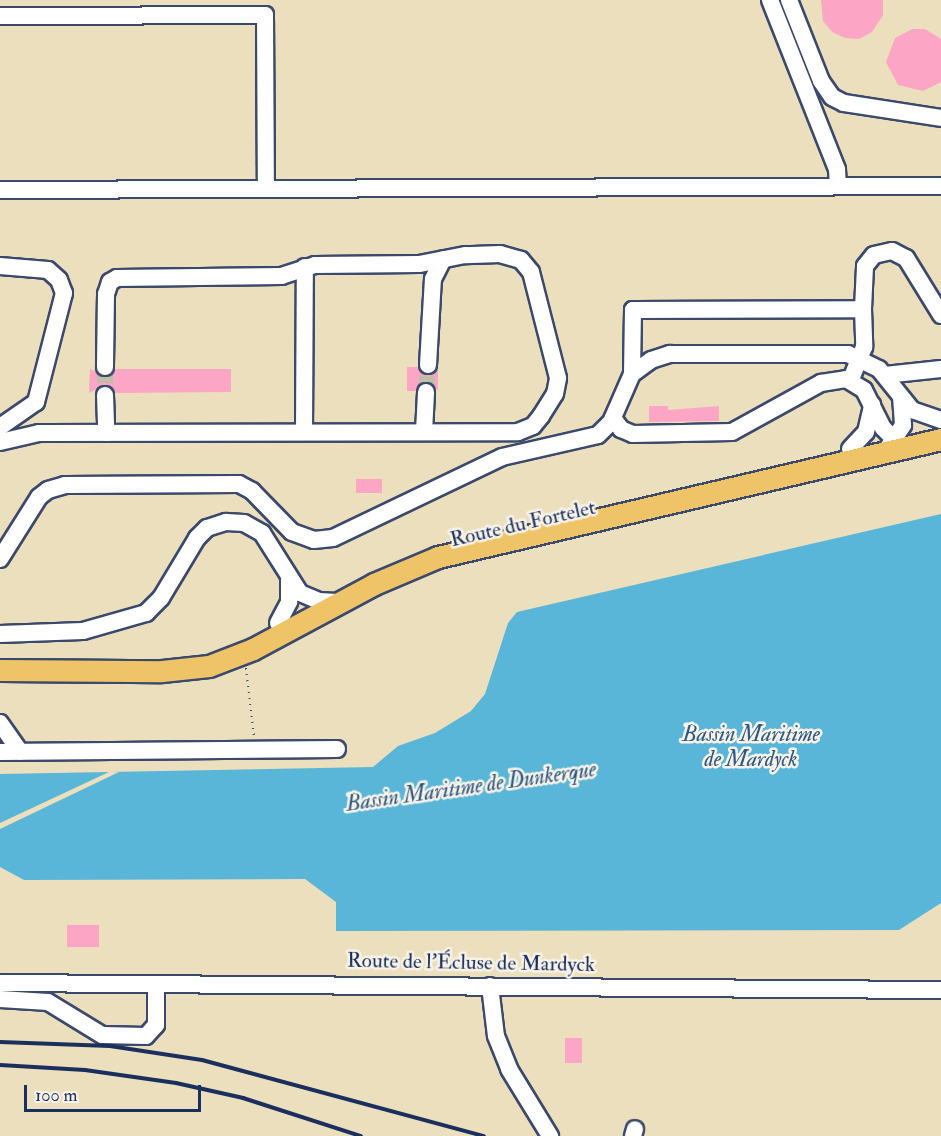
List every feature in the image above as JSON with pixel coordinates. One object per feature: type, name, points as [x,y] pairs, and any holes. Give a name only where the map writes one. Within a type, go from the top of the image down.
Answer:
[{"type":"main road","name":"Route du Fortelet","points":[[0,670],[191,669],[242,654],[403,570],[447,554],[894,444],[941,427]]},
{"type":"main road","name":"Route du Fortelet","points":[[124,670],[201,658],[278,623],[399,558],[435,545],[850,448],[941,439]]},
{"type":"street","points":[[770,0],[837,169],[838,186]]},
{"type":"street","points":[[789,0],[821,81],[832,97],[844,103],[941,118]]},
{"type":"street","points":[[0,16],[265,8],[266,189]]},
{"type":"street","points":[[0,190],[941,186]]},
{"type":"street","points":[[851,380],[861,358],[865,266],[878,254],[892,251],[906,258],[941,315]]},
{"type":"street","points":[[0,442],[23,434],[524,431],[541,416],[557,384],[554,356],[533,278],[525,263],[500,254],[412,264],[305,267],[282,276],[113,280],[106,294],[105,367]]},
{"type":"street","points":[[428,365],[433,279],[443,259]]},
{"type":"street","points":[[0,266],[48,270],[59,280],[64,293],[38,399],[30,409],[0,427]]},
{"type":"street","points":[[304,432],[305,267]]},
{"type":"street","points":[[0,559],[39,497],[58,486],[239,484],[252,491],[286,528],[302,537],[319,541],[346,533],[501,457],[595,437],[613,418],[632,374],[633,310],[863,309]]},
{"type":"street","points":[[632,374],[657,357],[679,353],[834,352],[861,358],[885,375],[912,410],[941,420]]},
{"type":"street","points":[[885,375],[941,369]]},
{"type":"street","points":[[613,418],[621,429],[633,434],[732,432],[826,380],[851,380],[864,390],[894,444]]},
{"type":"street","points":[[424,432],[426,392]]},
{"type":"street","points":[[105,395],[106,433]]},
{"type":"street","points":[[894,444],[905,419],[901,398]]},
{"type":"street","points":[[850,448],[869,426],[872,405]]},
{"type":"street","points":[[0,634],[82,632],[146,613],[161,598],[197,537],[207,528],[226,522],[244,523],[262,533],[289,580],[300,593],[319,601],[342,602]]},
{"type":"street","points":[[278,623],[289,602],[289,580]]},
{"type":"street","points":[[0,723],[20,752]]},
{"type":"street","points":[[0,752],[337,749]]},
{"type":"street","name":"Route de l'Écluse de Mardyck","points":[[0,983],[941,990]]},
{"type":"street","points":[[0,999],[48,1002],[102,1035],[146,1036],[156,1025],[156,984]]},
{"type":"street","points":[[489,986],[496,1036],[509,1069],[550,1136]]},
{"type":"path","points":[[242,654],[254,730],[250,751]]},
{"type":"water","name":"Bassin Maritime de Mardyck","points":[[941,514],[941,903],[899,930],[336,931],[336,902],[305,879],[24,880],[0,867],[0,774],[373,767],[398,746],[435,733],[471,711],[485,694],[508,623],[517,612]]},
{"type":"pier","points":[[109,772],[119,772],[0,829],[0,823]]},
{"type":"building","points":[[821,0],[883,0],[883,15],[872,32],[859,39],[845,38],[832,32],[823,21]]},
{"type":"building","points":[[912,29],[925,29],[941,39],[941,82],[923,91],[898,85],[886,62],[895,38]]},
{"type":"building","points":[[407,367],[418,367],[428,375],[438,368],[438,390],[426,382],[416,391],[407,391]]},
{"type":"building","points":[[90,369],[105,377],[115,369],[231,369],[231,392],[115,393],[105,385],[89,393]]},
{"type":"building","points":[[649,406],[668,406],[668,410],[719,406],[719,421],[649,422]]},
{"type":"building","points":[[356,479],[382,479],[382,493],[356,493]]},
{"type":"building","points":[[67,925],[99,925],[99,947],[67,947]]},
{"type":"building","points":[[565,1038],[582,1038],[582,1063],[565,1063]]},
{"type":"tunnel","points":[[426,392],[428,365]]},
{"type":"tunnel","points":[[105,367],[105,395]]},
{"type":"railway","points":[[0,1042],[110,1046],[202,1060],[484,1136]]},
{"type":"railway","points":[[0,1065],[85,1070],[176,1083],[243,1098],[361,1136]]},
{"type":"water label","name":"Bassin Maritime de Dunkerque","points":[[471,787]]}]
